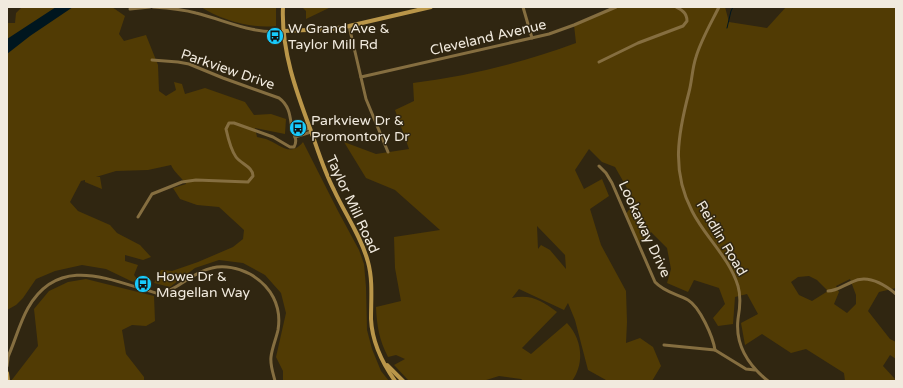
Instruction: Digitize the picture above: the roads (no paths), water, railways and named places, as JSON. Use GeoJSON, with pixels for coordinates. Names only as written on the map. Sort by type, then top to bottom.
{"type":"FeatureCollection","features":[{"type":"Feature","properties":{"kind":"main road","name":"Taylor Mill Road"},"geometry":{"type":"LineString","coordinates":[[283,7],[284,31],[290,67],[326,174],[363,246],[368,262],[371,283],[372,327],[377,346],[386,364],[388,372],[395,381]]}},
{"type":"Feature","properties":{"kind":"main road"},"geometry":{"type":"LineString","coordinates":[[284,31],[332,29],[432,7]]}},
{"type":"Feature","properties":{"kind":"main road","name":"Taylor Mill Road"},"geometry":{"type":"LineString","coordinates":[[386,364],[403,381]]}},
{"type":"Feature","properties":{"kind":"main road"},"geometry":{"type":"LineString","coordinates":[[7,373],[8,381]]}},
{"type":"Feature","properties":{"kind":"street"},"geometry":{"type":"LineString","coordinates":[[130,9],[150,7]]}},
{"type":"Feature","properties":{"kind":"street"},"geometry":{"type":"LineString","coordinates":[[153,7],[190,11],[256,31],[284,31]]}},
{"type":"Feature","properties":{"kind":"street"},"geometry":{"type":"LineString","coordinates":[[523,7],[532,38]]}},
{"type":"Feature","properties":{"kind":"street","name":"Cleveland Avenue"},"geometry":{"type":"LineString","coordinates":[[361,77],[532,38],[566,28],[616,7]]}},
{"type":"Feature","properties":{"kind":"street"},"geometry":{"type":"LineString","coordinates":[[599,62],[638,43],[683,26],[687,21],[686,15],[683,11],[676,7]]}},
{"type":"Feature","properties":{"kind":"street","name":"Reidlin Road"},"geometry":{"type":"LineString","coordinates":[[719,7],[695,61],[681,124],[678,152],[679,166],[684,190],[692,212],[728,264],[738,286],[740,301],[738,325],[742,352],[755,370],[768,381]]}},
{"type":"Feature","properties":{"kind":"street"},"geometry":{"type":"LineString","coordinates":[[350,26],[366,99],[388,152]]}},
{"type":"Feature","properties":{"kind":"street","name":"Parkview Drive"},"geometry":{"type":"LineString","coordinates":[[152,60],[189,64],[279,98],[288,108],[295,136]]}},
{"type":"Feature","properties":{"kind":"street"},"geometry":{"type":"LineString","coordinates":[[138,217],[152,194],[182,182],[196,180],[248,182],[251,180],[253,176],[251,170],[240,162],[234,154],[226,129],[229,123],[234,123],[273,137],[290,147],[295,145],[295,136],[310,130]]}},
{"type":"Feature","properties":{"kind":"street","name":"Lookaway Drive"},"geometry":{"type":"LineString","coordinates":[[599,166],[612,182],[655,282],[662,289],[687,299],[696,306],[712,339],[715,350]]}},
{"type":"Feature","properties":{"kind":"street"},"geometry":{"type":"LineString","coordinates":[[7,373],[7,358],[27,310],[36,296],[48,286],[64,278],[80,274],[92,275],[160,294],[168,292],[202,271],[220,267],[247,272],[259,279],[273,296],[279,317],[278,329],[271,358],[275,381]]}},
{"type":"Feature","properties":{"kind":"street"},"geometry":{"type":"LineString","coordinates":[[828,291],[835,290],[853,281],[867,279],[882,285],[896,294]]}},
{"type":"Feature","properties":{"kind":"street"},"geometry":{"type":"LineString","coordinates":[[664,345],[715,350],[746,369],[755,370]]}},
{"type":"Feature","properties":{"kind":"water"},"geometry":{"type":"Polygon","coordinates":[[[56,7],[73,7],[30,36],[7,54],[7,39],[56,7]]]}},
{"type":"Feature","properties":{"kind":"waterway"},"geometry":{"type":"LineString","coordinates":[[727,28],[733,7]]}},
{"type":"Feature","properties":{"kind":"place","name":"W Grand Ave & Taylor Mill Rd"},"geometry":{"type":"Point","coordinates":[275,36]}},
{"type":"Feature","properties":{"kind":"place","name":"Parkview Dr & Promontory Dr"},"geometry":{"type":"Point","coordinates":[298,128]}},
{"type":"Feature","properties":{"kind":"place","name":"Howe Dr & Magellan Way"},"geometry":{"type":"Point","coordinates":[143,284]}}]}
